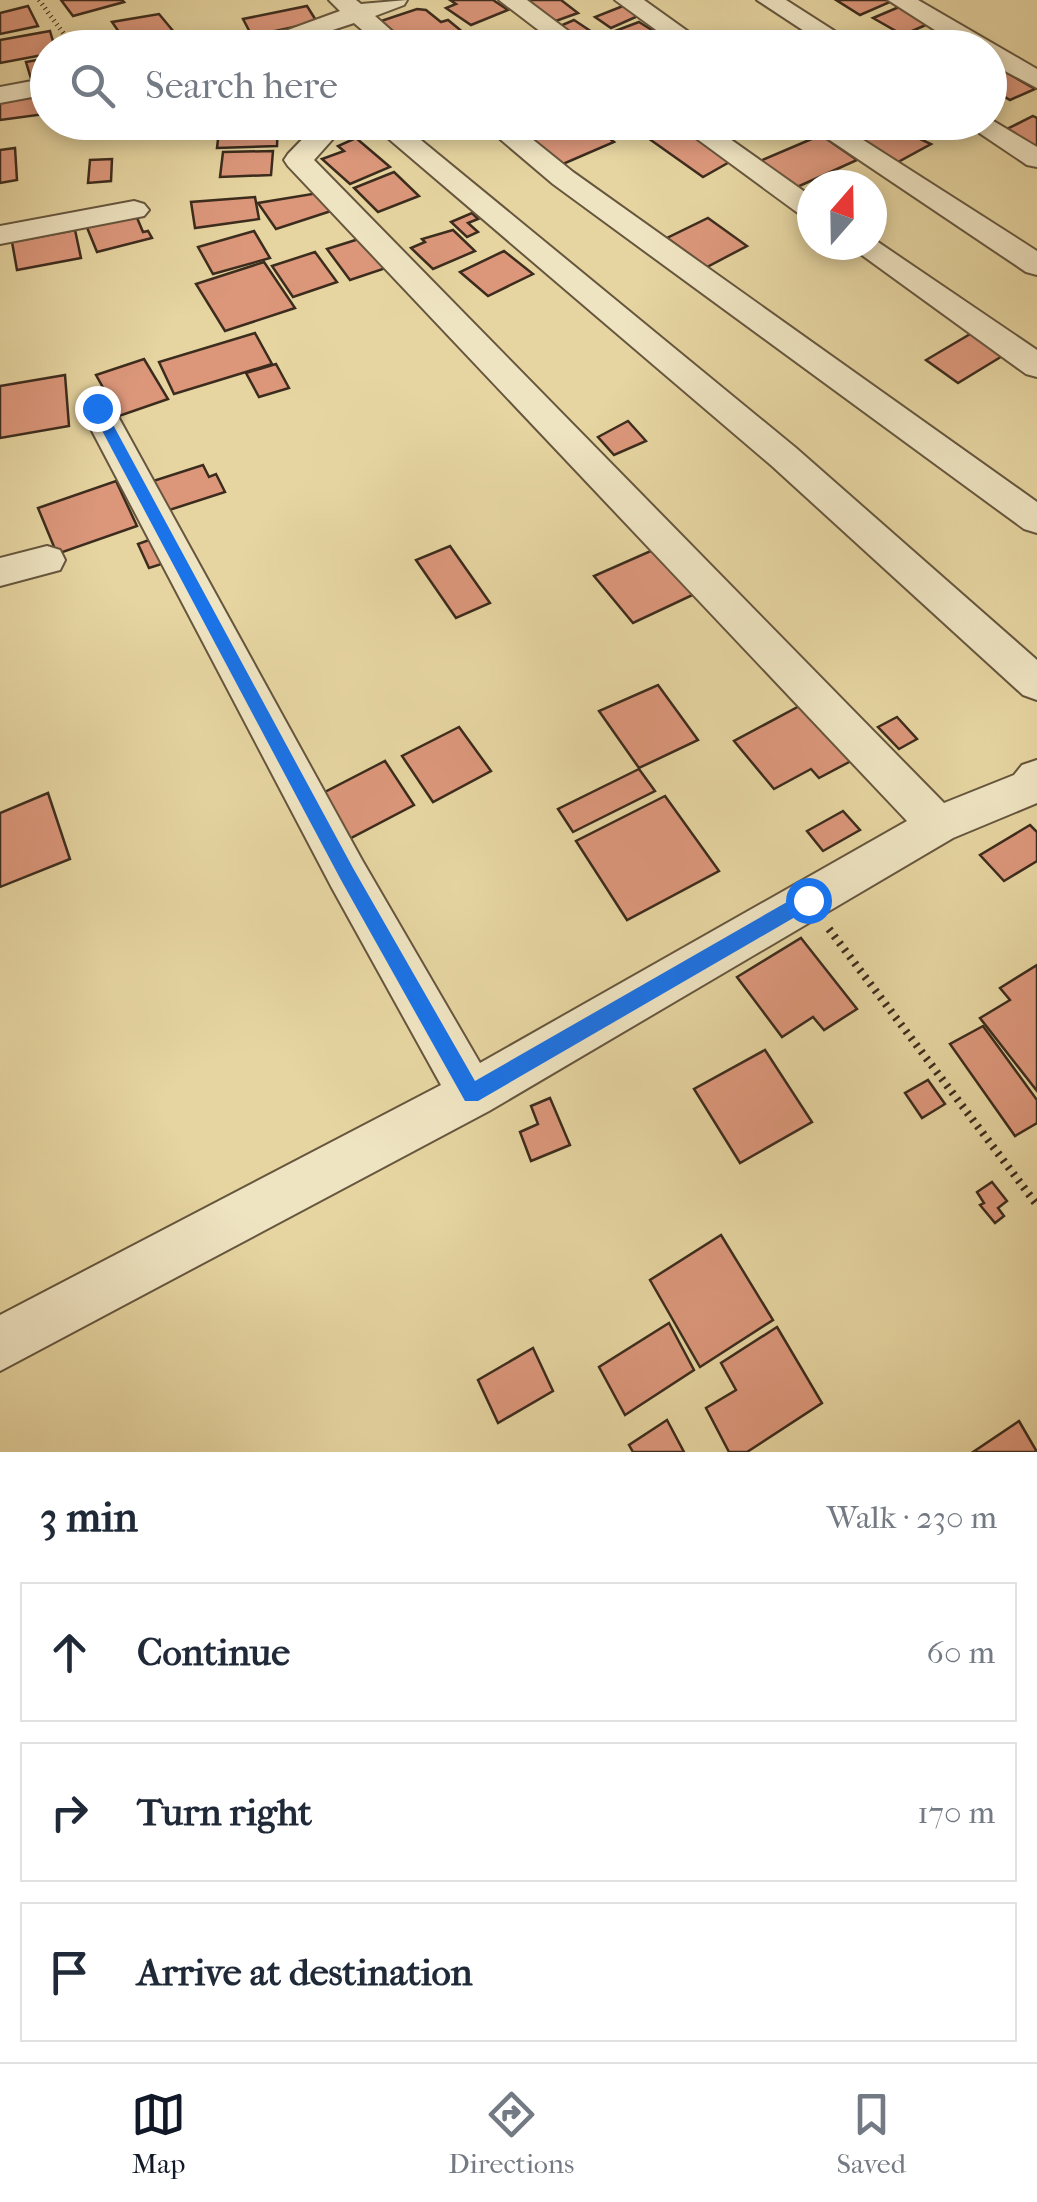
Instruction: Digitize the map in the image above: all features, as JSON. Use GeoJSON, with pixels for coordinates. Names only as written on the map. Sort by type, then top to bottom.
{"type":"FeatureCollection","features":[{"type":"Feature","properties":{"kind":"street"},"geometry":{"type":"LineString","coordinates":[[317,30],[350,7],[395,0]]}},
{"type":"Feature","properties":{"kind":"street"},"geometry":{"type":"LineString","coordinates":[[511,0],[554,30]]}},
{"type":"Feature","properties":{"kind":"street"},"geometry":{"type":"LineString","coordinates":[[627,0],[672,30]]}},
{"type":"Feature","properties":{"kind":"street"},"geometry":{"type":"LineString","coordinates":[[769,0],[819,30]]}},
{"type":"Feature","properties":{"kind":"street"},"geometry":{"type":"LineString","coordinates":[[900,0],[951,30]]}},
{"type":"Feature","properties":{"kind":"street"},"geometry":{"type":"LineString","coordinates":[[350,7],[378,30]]}},
{"type":"Feature","properties":{"kind":"street"},"geometry":{"type":"LineString","coordinates":[[1007,62],[1037,80]]}},
{"type":"Feature","properties":{"kind":"street"},"geometry":{"type":"LineString","coordinates":[[0,95],[30,89]]}},
{"type":"Feature","properties":{"kind":"street"},"geometry":{"type":"LineString","coordinates":[[318,140],[298,160],[938,825]]}},
{"type":"Feature","properties":{"kind":"street"},"geometry":{"type":"LineString","coordinates":[[404,140],[784,457],[1037,684]]}},
{"type":"Feature","properties":{"kind":"street"},"geometry":{"type":"LineString","coordinates":[[516,140],[1037,520]]}},
{"type":"Feature","properties":{"kind":"street"},"geometry":{"type":"LineString","coordinates":[[713,140],[797,199]]}},
{"type":"Feature","properties":{"kind":"street"},"geometry":{"type":"LineString","coordinates":[[844,140],[1037,264]]}},
{"type":"Feature","properties":{"kind":"street"},"geometry":{"type":"LineString","coordinates":[[1006,140],[1037,159]]}},
{"type":"Feature","properties":{"kind":"street"},"geometry":{"type":"LineString","coordinates":[[0,235],[134,210]]}},
{"type":"Feature","properties":{"kind":"street"},"geometry":{"type":"LineString","coordinates":[[885,260],[1037,366]]}},
{"type":"Feature","properties":{"kind":"street"},"geometry":{"type":"LineString","coordinates":[[97,408],[347,874],[472,1094]]}},
{"type":"Feature","properties":{"kind":"street"},"geometry":{"type":"LineString","coordinates":[[0,572],[47,560]]}},
{"type":"Feature","properties":{"kind":"street"},"geometry":{"type":"LineString","coordinates":[[0,1344],[472,1094],[938,825],[1034,788]]}},
{"type":"Feature","properties":{"kind":"path"},"geometry":{"type":"LineString","coordinates":[[39,0],[61,30]]}},
{"type":"Feature","properties":{"kind":"path"},"geometry":{"type":"LineString","coordinates":[[808,900],[1037,1205]]}},
{"type":"Feature","properties":{"kind":"building"},"geometry":{"type":"Polygon","coordinates":[[[61,0],[122,0],[124,2],[73,16],[61,0]]]}},
{"type":"Feature","properties":{"kind":"building"},"geometry":{"type":"Polygon","coordinates":[[[450,0],[493,0],[508,10],[471,25],[446,8],[456,4],[450,0]]]}},
{"type":"Feature","properties":{"kind":"building"},"geometry":{"type":"Polygon","coordinates":[[[519,0],[561,0],[578,13],[550,23],[519,0]]]}},
{"type":"Feature","properties":{"kind":"building"},"geometry":{"type":"Polygon","coordinates":[[[836,0],[886,0],[890,2],[860,15],[836,0]]]}},
{"type":"Feature","properties":{"kind":"building"},"geometry":{"type":"Polygon","coordinates":[[[28,6],[38,26],[0,34],[0,13],[28,6]]]}},
{"type":"Feature","properties":{"kind":"building"},"geometry":{"type":"Polygon","coordinates":[[[307,6],[317,22],[280,30],[249,30],[243,19],[307,6]]]}},
{"type":"Feature","properties":{"kind":"building"},"geometry":{"type":"Polygon","coordinates":[[[623,6],[638,16],[611,28],[595,17],[623,6]]]}},
{"type":"Feature","properties":{"kind":"building"},"geometry":{"type":"Polygon","coordinates":[[[899,7],[928,24],[914,30],[894,30],[873,18],[899,7]]]}},
{"type":"Feature","properties":{"kind":"building"},"geometry":{"type":"Polygon","coordinates":[[[417,9],[426,10],[460,30],[391,30],[381,21],[417,9]]]}},
{"type":"Feature","properties":{"kind":"building"},"geometry":{"type":"Polygon","coordinates":[[[159,14],[172,30],[118,30],[112,22],[159,14]]]}},
{"type":"Feature","properties":{"kind":"building"},"geometry":{"type":"Polygon","coordinates":[[[574,20],[589,30],[566,30],[560,26],[574,20]]]}},
{"type":"Feature","properties":{"kind":"building"},"geometry":{"type":"Polygon","coordinates":[[[639,22],[652,30],[618,30],[639,22]]]}},
{"type":"Feature","properties":{"kind":"building"},"geometry":{"type":"Polygon","coordinates":[[[30,35],[30,57],[0,63],[0,40],[30,35]]]}},
{"type":"Feature","properties":{"kind":"building"},"geometry":{"type":"Polygon","coordinates":[[[1007,73],[1035,89],[1007,98],[1007,73]]]}},
{"type":"Feature","properties":{"kind":"building"},"geometry":{"type":"Polygon","coordinates":[[[30,97],[30,116],[0,120],[0,101],[30,97]]]}},
{"type":"Feature","properties":{"kind":"building"},"geometry":{"type":"Polygon","coordinates":[[[1033,116],[1037,118],[1037,150],[1007,135],[1007,129],[1033,116]]]}},
{"type":"Feature","properties":{"kind":"building"},"geometry":{"type":"Polygon","coordinates":[[[218,140],[277,140],[277,146],[217,148],[218,140]]]}},
{"type":"Feature","properties":{"kind":"building"},"geometry":{"type":"Polygon","coordinates":[[[358,140],[390,167],[350,184],[322,159],[344,151],[338,146],[358,140]]]}},
{"type":"Feature","properties":{"kind":"building"},"geometry":{"type":"Polygon","coordinates":[[[524,140],[614,142],[556,167],[524,140]]]}},
{"type":"Feature","properties":{"kind":"building"},"geometry":{"type":"Polygon","coordinates":[[[651,140],[701,140],[733,160],[703,177],[651,140]]]}},
{"type":"Feature","properties":{"kind":"building"},"geometry":{"type":"Polygon","coordinates":[[[809,140],[828,140],[857,160],[835,170],[797,170],[795,188],[760,161],[809,140]]]}},
{"type":"Feature","properties":{"kind":"building"},"geometry":{"type":"Polygon","coordinates":[[[861,140],[922,140],[931,144],[898,162],[861,140]]]}},
{"type":"Feature","properties":{"kind":"building"},"geometry":{"type":"Polygon","coordinates":[[[15,148],[17,180],[0,183],[0,150],[15,148]]]}},
{"type":"Feature","properties":{"kind":"building"},"geometry":{"type":"Polygon","coordinates":[[[273,151],[271,175],[220,177],[223,152],[273,151]]]}},
{"type":"Feature","properties":{"kind":"building"},"geometry":{"type":"Polygon","coordinates":[[[112,159],[111,181],[88,183],[90,160],[112,159]]]}},
{"type":"Feature","properties":{"kind":"building"},"geometry":{"type":"Polygon","coordinates":[[[394,172],[419,196],[378,212],[354,188],[394,172]]]}},
{"type":"Feature","properties":{"kind":"building"},"geometry":{"type":"Polygon","coordinates":[[[318,193],[331,211],[276,229],[258,203],[318,193]]]}},
{"type":"Feature","properties":{"kind":"building"},"geometry":{"type":"Polygon","coordinates":[[[255,197],[259,219],[195,228],[191,202],[255,197]]]}},
{"type":"Feature","properties":{"kind":"building"},"geometry":{"type":"Polygon","coordinates":[[[135,213],[143,232],[148,231],[152,238],[97,252],[86,225],[135,213]]]}},
{"type":"Feature","properties":{"kind":"building"},"geometry":{"type":"Polygon","coordinates":[[[472,213],[478,219],[468,223],[478,232],[467,237],[451,222],[472,213]]]}},
{"type":"Feature","properties":{"kind":"building"},"geometry":{"type":"Polygon","coordinates":[[[708,218],[747,246],[707,267],[667,238],[708,218]]]}},
{"type":"Feature","properties":{"kind":"building"},"geometry":{"type":"Polygon","coordinates":[[[75,230],[81,258],[17,270],[12,242],[75,230]]]}},
{"type":"Feature","properties":{"kind":"building"},"geometry":{"type":"Polygon","coordinates":[[[453,230],[475,251],[433,269],[411,248],[425,242],[422,239],[453,230]]]}},
{"type":"Feature","properties":{"kind":"building"},"geometry":{"type":"Polygon","coordinates":[[[254,231],[270,258],[213,274],[198,247],[254,231]]]}},
{"type":"Feature","properties":{"kind":"building"},"geometry":{"type":"Polygon","coordinates":[[[362,238],[386,268],[350,280],[327,249],[362,238]]]}},
{"type":"Feature","properties":{"kind":"building"},"geometry":{"type":"Polygon","coordinates":[[[504,251],[533,274],[488,296],[460,272],[504,251]]]}},
{"type":"Feature","properties":{"kind":"building"},"geometry":{"type":"Polygon","coordinates":[[[315,252],[337,282],[293,297],[272,266],[315,252]]]}},
{"type":"Feature","properties":{"kind":"building"},"geometry":{"type":"Polygon","coordinates":[[[264,262],[295,308],[225,331],[196,284],[264,262]]]}},
{"type":"Feature","properties":{"kind":"building"},"geometry":{"type":"Polygon","coordinates":[[[255,333],[272,364],[174,394],[159,362],[255,333]]]}},
{"type":"Feature","properties":{"kind":"building"},"geometry":{"type":"Polygon","coordinates":[[[972,333],[1004,355],[958,383],[926,360],[972,333]]]}},
{"type":"Feature","properties":{"kind":"building"},"geometry":{"type":"Polygon","coordinates":[[[144,359],[168,399],[119,416],[96,375],[144,359]]]}},
{"type":"Feature","properties":{"kind":"building"},"geometry":{"type":"Polygon","coordinates":[[[276,364],[289,388],[259,397],[246,373],[276,364]]]}},
{"type":"Feature","properties":{"kind":"building"},"geometry":{"type":"Polygon","coordinates":[[[65,375],[69,426],[0,438],[0,386],[65,375]]]}},
{"type":"Feature","properties":{"kind":"building"},"geometry":{"type":"Polygon","coordinates":[[[628,421],[646,441],[614,455],[598,437],[628,421]]]}},
{"type":"Feature","properties":{"kind":"building"},"geometry":{"type":"Polygon","coordinates":[[[203,465],[209,477],[216,474],[225,492],[160,513],[147,483],[203,465]]]}},
{"type":"Feature","properties":{"kind":"building"},"geometry":{"type":"Polygon","coordinates":[[[116,481],[137,526],[57,554],[38,508],[116,481]]]}},
{"type":"Feature","properties":{"kind":"building"},"geometry":{"type":"Polygon","coordinates":[[[160,536],[171,561],[149,568],[138,544],[160,536]]]}},
{"type":"Feature","properties":{"kind":"building"},"geometry":{"type":"Polygon","coordinates":[[[450,546],[490,603],[456,618],[416,560],[450,546]]]}},
{"type":"Feature","properties":{"kind":"building"},"geometry":{"type":"Polygon","coordinates":[[[662,546],[701,591],[633,623],[594,576],[662,546]]]}},
{"type":"Feature","properties":{"kind":"building"},"geometry":{"type":"Polygon","coordinates":[[[658,685],[698,740],[639,768],[599,711],[658,685]]]}},
{"type":"Feature","properties":{"kind":"building"},"geometry":{"type":"Polygon","coordinates":[[[805,703],[853,760],[819,778],[811,769],[774,789],[734,741],[805,703]]]}},
{"type":"Feature","properties":{"kind":"building"},"geometry":{"type":"Polygon","coordinates":[[[897,717],[917,739],[899,749],[878,727],[897,717]]]}},
{"type":"Feature","properties":{"kind":"building"},"geometry":{"type":"Polygon","coordinates":[[[459,727],[491,771],[433,802],[402,756],[459,727]]]}},
{"type":"Feature","properties":{"kind":"building"},"geometry":{"type":"Polygon","coordinates":[[[385,761],[414,805],[349,839],[321,794],[385,761]]]}},
{"type":"Feature","properties":{"kind":"building"},"geometry":{"type":"Polygon","coordinates":[[[639,769],[655,791],[573,832],[558,809],[639,769]]]}},
{"type":"Feature","properties":{"kind":"building"},"geometry":{"type":"Polygon","coordinates":[[[48,793],[70,859],[0,887],[0,813],[48,793]]]}},
{"type":"Feature","properties":{"kind":"building"},"geometry":{"type":"Polygon","coordinates":[[[665,796],[719,871],[627,920],[576,841],[665,796]]]}},
{"type":"Feature","properties":{"kind":"building"},"geometry":{"type":"Polygon","coordinates":[[[843,811],[860,830],[823,851],[807,831],[843,811]]]}},
{"type":"Feature","properties":{"kind":"building"},"geometry":{"type":"Polygon","coordinates":[[[1030,825],[1037,832],[1037,861],[1004,881],[980,855],[1030,825]]]}},
{"type":"Feature","properties":{"kind":"building"},"geometry":{"type":"Polygon","coordinates":[[[801,938],[857,1009],[824,1030],[813,1017],[782,1037],[737,977],[801,938]]]}},
{"type":"Feature","properties":{"kind":"building"},"geometry":{"type":"Polygon","coordinates":[[[1037,965],[1037,1091],[980,1018],[1010,1000],[1000,988],[1037,965]]]}},
{"type":"Feature","properties":{"kind":"building"},"geometry":{"type":"Polygon","coordinates":[[[983,1026],[1037,1100],[1037,1123],[1015,1136],[950,1044],[983,1026]]]}},
{"type":"Feature","properties":{"kind":"building"},"geometry":{"type":"Polygon","coordinates":[[[765,1050],[812,1122],[740,1163],[694,1089],[765,1050]]]}},
{"type":"Feature","properties":{"kind":"building"},"geometry":{"type":"Polygon","coordinates":[[[928,1080],[945,1104],[922,1118],[905,1093],[928,1080]]]}},
{"type":"Feature","properties":{"kind":"building"},"geometry":{"type":"Polygon","coordinates":[[[550,1098],[570,1145],[531,1161],[520,1132],[538,1124],[531,1106],[550,1098]]]}},
{"type":"Feature","properties":{"kind":"building"},"geometry":{"type":"Polygon","coordinates":[[[992,1182],[1007,1201],[998,1208],[1004,1216],[995,1223],[980,1205],[984,1203],[977,1192],[992,1182]]]}},
{"type":"Feature","properties":{"kind":"building"},"geometry":{"type":"Polygon","coordinates":[[[721,1235],[773,1320],[700,1367],[650,1280],[721,1235]]]}},
{"type":"Feature","properties":{"kind":"building"},"geometry":{"type":"Polygon","coordinates":[[[669,1323],[694,1370],[625,1415],[599,1367],[669,1323]]]}},
{"type":"Feature","properties":{"kind":"building"},"geometry":{"type":"Polygon","coordinates":[[[777,1327],[822,1403],[747,1452],[729,1452],[706,1408],[736,1390],[721,1363],[777,1327]]]}},
{"type":"Feature","properties":{"kind":"building"},"geometry":{"type":"Polygon","coordinates":[[[533,1348],[553,1391],[498,1423],[478,1380],[533,1348]]]}},
{"type":"Feature","properties":{"kind":"building"},"geometry":{"type":"Polygon","coordinates":[[[667,1420],[684,1452],[633,1452],[629,1445],[667,1420]]]}},
{"type":"Feature","properties":{"kind":"building"},"geometry":{"type":"Polygon","coordinates":[[[1019,1421],[1037,1452],[973,1452],[1019,1421]]]}},
{"type":"Feature","properties":{"kind":"route"},"geometry":{"type":"LineString","coordinates":[[97,408],[347,874],[472,1094],[808,900]]}}]}
